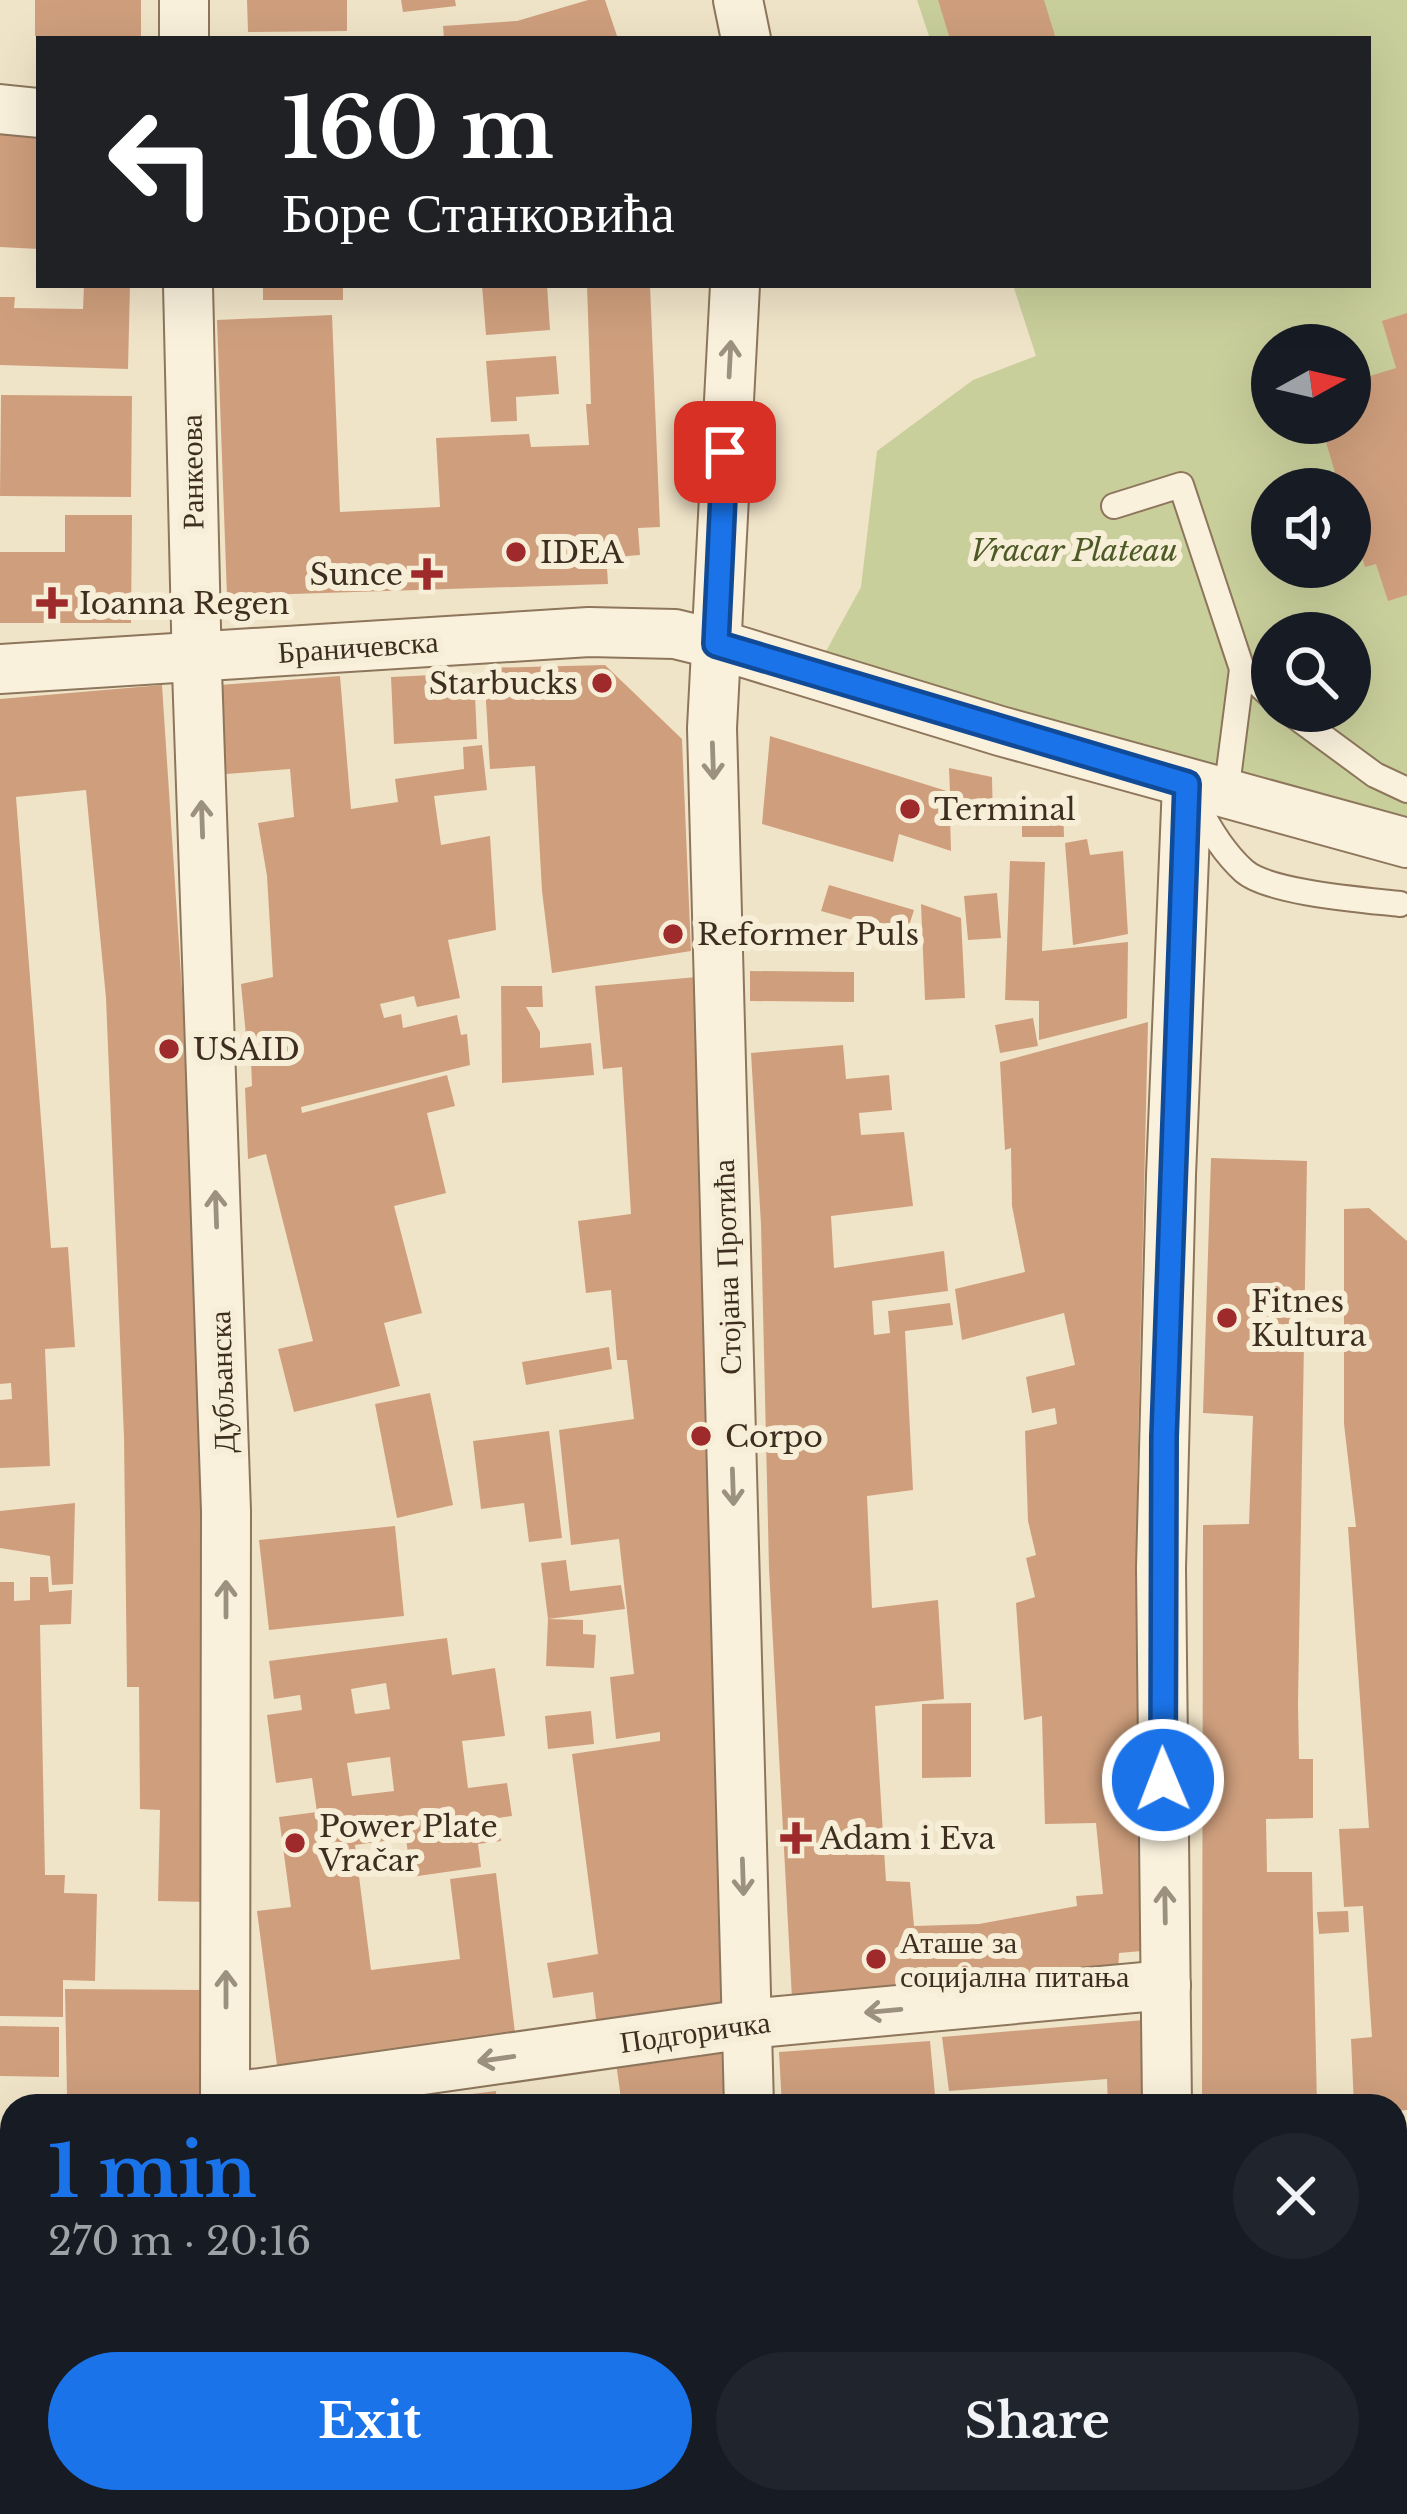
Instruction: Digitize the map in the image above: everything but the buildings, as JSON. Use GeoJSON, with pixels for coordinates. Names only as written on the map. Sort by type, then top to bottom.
{"type":"FeatureCollection","features":[{"type":"Feature","properties":{"kind":"street"},"geometry":{"type":"LineString","coordinates":[[184,0],[184,36]]}},
{"type":"Feature","properties":{"kind":"street"},"geometry":{"type":"LineString","coordinates":[[738,0],[745,36]]}},
{"type":"Feature","properties":{"kind":"street"},"geometry":{"type":"LineString","coordinates":[[0,109],[36,113]]}},
{"type":"Feature","properties":{"kind":"street","name":"Ранкеова"},"geometry":{"type":"LineString","coordinates":[[188,288],[196,658]]}},
{"type":"Feature","properties":{"kind":"street","name":"Стојана Протића"},"geometry":{"type":"LineString","coordinates":[[735,288],[712,728],[749,2094]]}},
{"type":"Feature","properties":{"kind":"street","name":"Браничевска"},"geometry":{"type":"LineString","coordinates":[[0,669],[590,632],[675,634],[1407,843]]}},
{"type":"Feature","properties":{"kind":"street","name":"Дубљанска"},"geometry":{"type":"LineString","coordinates":[[196,658],[226,1511],[225,2094]]}},
{"type":"Feature","properties":{"kind":"street"},"geometry":{"type":"LineString","coordinates":[[1167,2094],[1161,1545],[1171,1175],[1207,789]]}},
{"type":"Feature","properties":{"kind":"street","name":"Подгоричка"},"geometry":{"type":"LineString","coordinates":[[279,2094],[747,2024],[1166,1985]]}},
{"type":"Feature","properties":{"kind":"lane"},"geometry":{"type":"LineString","coordinates":[[1114,506],[1181,485],[1242,669],[1251,677]]}},
{"type":"Feature","properties":{"kind":"lane"},"geometry":{"type":"LineString","coordinates":[[1242,669],[1207,789],[1209,831],[1247,875],[1304,892],[1400,904]]}},
{"type":"Feature","properties":{"kind":"lane"},"geometry":{"type":"LineString","coordinates":[[1317,732],[1375,775],[1407,790]]}},
{"type":"Feature","properties":{"kind":"green space","name":"Vracar Plateau"},"geometry":{"type":"Polygon","coordinates":[[[917,0],[1407,0],[1407,843],[813,675],[861,587],[877,451],[973,380],[1036,356],[1014,288],[1371,288],[1371,36],[929,36],[917,0]]]}},
{"type":"Feature","properties":{"kind":"place","name":"IDEA"},"geometry":{"type":"Point","coordinates":[516,552]}},
{"type":"Feature","properties":{"kind":"place","name":"Sunce"},"geometry":{"type":"Point","coordinates":[427,574]}},
{"type":"Feature","properties":{"kind":"place","name":"Ioanna Regen"},"geometry":{"type":"Point","coordinates":[52,603]}},
{"type":"Feature","properties":{"kind":"place","name":"Starbucks"},"geometry":{"type":"Point","coordinates":[602,683]}},
{"type":"Feature","properties":{"kind":"place","name":"Terminal"},"geometry":{"type":"Point","coordinates":[910,809]}},
{"type":"Feature","properties":{"kind":"place","name":"Reformer Puls"},"geometry":{"type":"Point","coordinates":[673,934]}},
{"type":"Feature","properties":{"kind":"place","name":"USAID"},"geometry":{"type":"Point","coordinates":[169,1049]}},
{"type":"Feature","properties":{"kind":"place","name":"Fitnes Kultura"},"geometry":{"type":"Point","coordinates":[1227,1318]}},
{"type":"Feature","properties":{"kind":"place","name":"Corpo"},"geometry":{"type":"Point","coordinates":[701,1436]}},
{"type":"Feature","properties":{"kind":"place","name":"Adam i Eva"},"geometry":{"type":"Point","coordinates":[796,1838]}},
{"type":"Feature","properties":{"kind":"place","name":"Power Plate Vračar"},"geometry":{"type":"Point","coordinates":[295,1843]}},
{"type":"Feature","properties":{"kind":"place","name":"Аташе за социјална питања"},"geometry":{"type":"Point","coordinates":[876,1959]}},
{"type":"Feature","properties":{"kind":"route"},"geometry":{"type":"LineString","coordinates":[[725,452],[716,644],[1187,784],[1164,1437],[1163,1780]]}}]}
